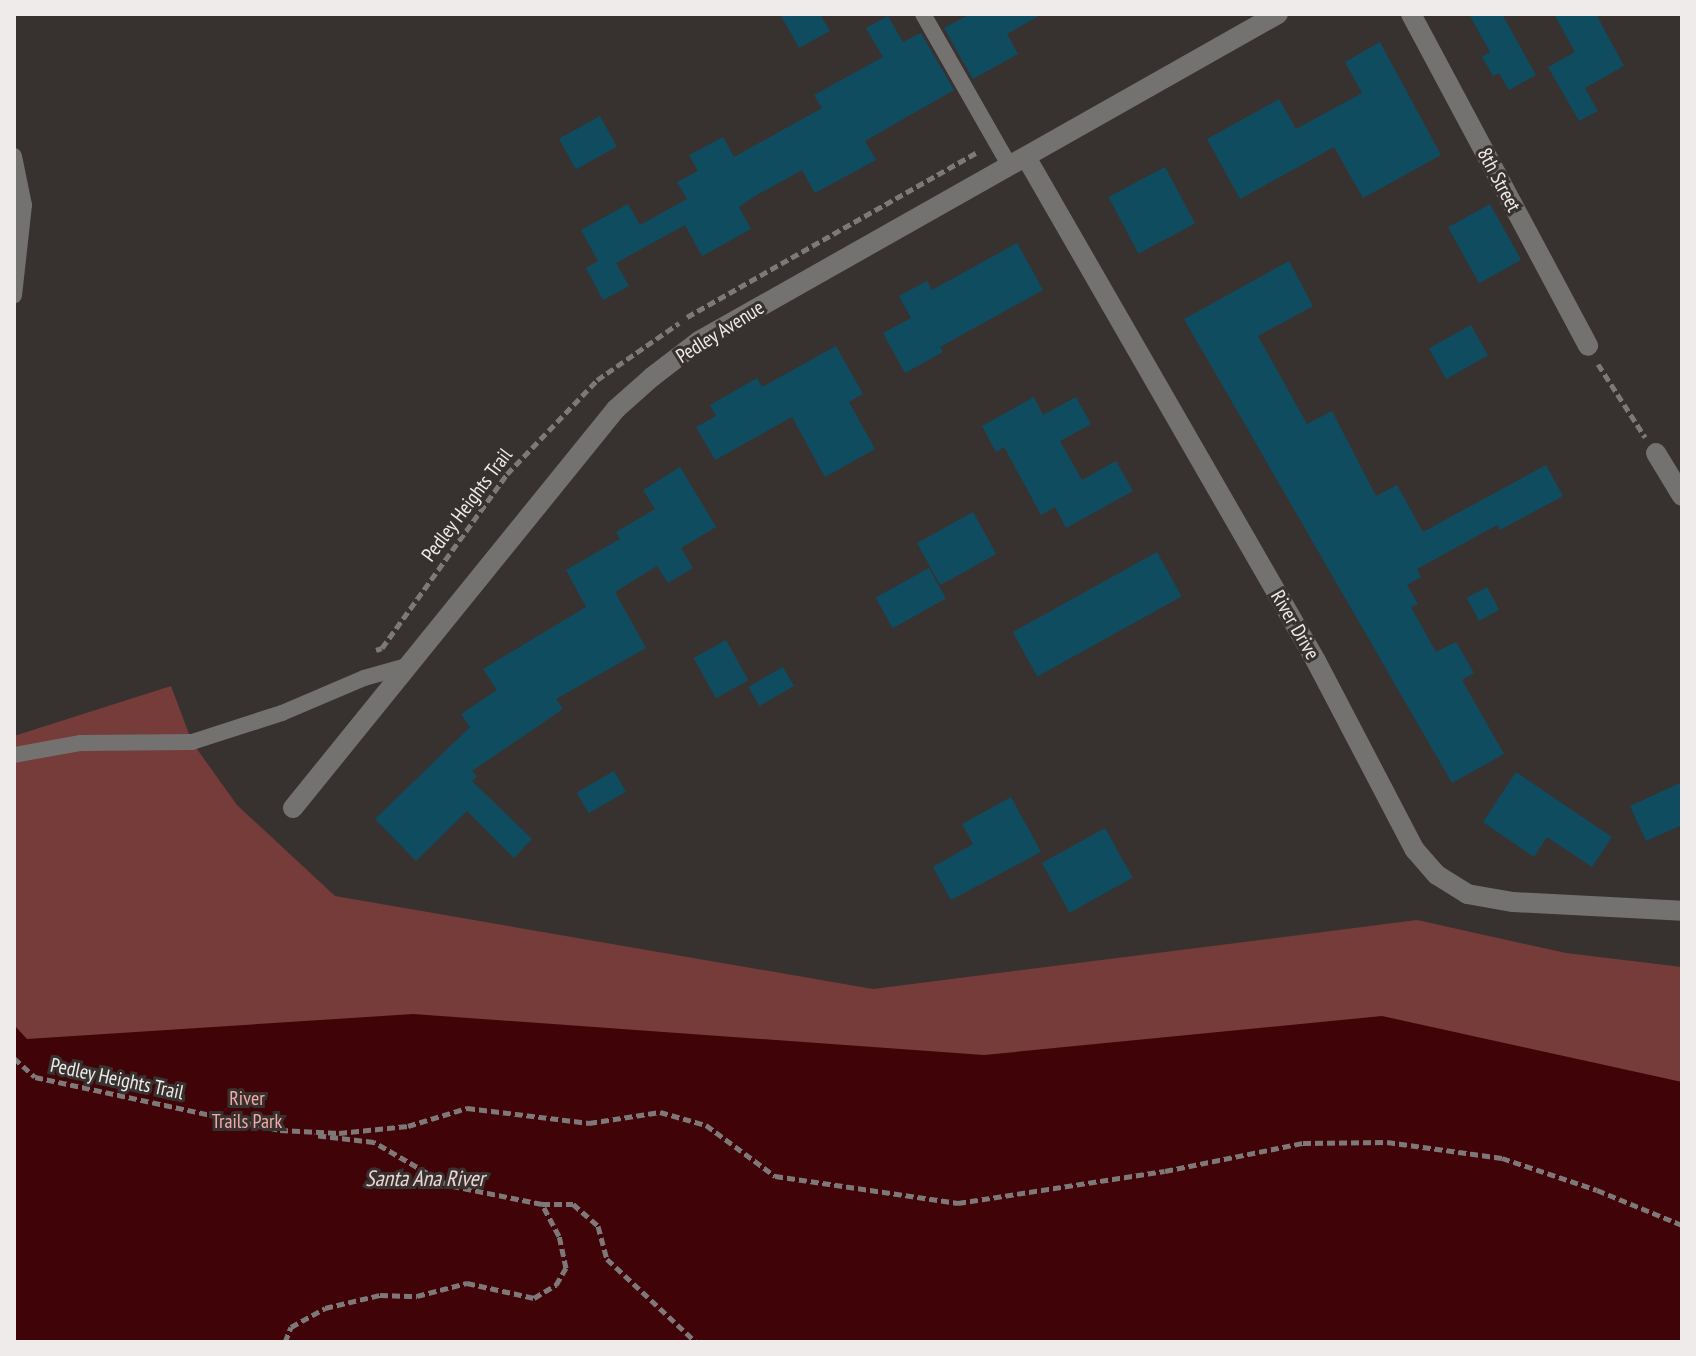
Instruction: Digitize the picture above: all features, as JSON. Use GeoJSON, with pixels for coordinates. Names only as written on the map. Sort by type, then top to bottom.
{"type":"FeatureCollection","features":[{"type":"Feature","properties":{"kind":"street","name":"Pedley Avenue"},"geometry":{"type":"LineString","coordinates":[[293,808],[616,409],[652,377],[699,341],[1278,14]]}},
{"type":"Feature","properties":{"kind":"street","name":"8th Street"},"geometry":{"type":"LineString","coordinates":[[1411,14],[1588,346]]}},
{"type":"Feature","properties":{"kind":"street","name":"River Drive"},"geometry":{"type":"LineString","coordinates":[[1018,161],[1316,661],[1415,850],[1437,875],[1467,894],[1513,902],[1682,911]]}},
{"type":"Feature","properties":{"kind":"street"},"geometry":{"type":"LineString","coordinates":[[1656,453],[1682,496]]}},
{"type":"Feature","properties":{"kind":"lane"},"geometry":{"type":"LineString","coordinates":[[923,14],[995,142],[1018,161]]}},
{"type":"Feature","properties":{"kind":"lane"},"geometry":{"type":"LineString","coordinates":[[14,156],[24,205],[14,295]]}},
{"type":"Feature","properties":{"kind":"lane"},"geometry":{"type":"LineString","coordinates":[[14,755],[81,743],[192,742],[282,713],[364,678],[411,665]]}},
{"type":"Feature","properties":{"kind":"path","name":"Pedley Heights Trail"},"geometry":{"type":"LineString","coordinates":[[368,653],[382,648],[507,474],[597,380],[708,302],[995,142]]}},
{"type":"Feature","properties":{"kind":"path"},"geometry":{"type":"LineString","coordinates":[[1588,346],[1656,453]]}},
{"type":"Feature","properties":{"kind":"path","name":"Pedley Heights Trail"},"geometry":{"type":"LineString","coordinates":[[14,1058],[35,1077],[280,1130],[374,1142],[448,1185],[542,1204],[573,1204],[598,1226],[607,1259],[696,1342]]}},
{"type":"Feature","properties":{"kind":"path"},"geometry":{"type":"LineString","coordinates":[[280,1130],[339,1133],[408,1126],[467,1108],[589,1123],[660,1112],[706,1125],[775,1176],[958,1203],[1165,1171],[1303,1143],[1387,1142],[1502,1158],[1597,1190],[1682,1225]]}},
{"type":"Feature","properties":{"kind":"path"},"geometry":{"type":"LineString","coordinates":[[285,1342],[291,1327],[325,1308],[380,1295],[417,1296],[467,1283],[534,1298],[556,1285],[566,1268],[559,1236],[542,1204]]}},
{"type":"Feature","properties":{"kind":"green space","name":"Santa Ana River"},"geometry":{"type":"Polygon","coordinates":[[[171,686],[192,742],[237,805],[335,896],[873,989],[1417,920],[1566,953],[1682,967],[1682,1342],[14,1267],[14,736],[171,686]]]}},
{"type":"Feature","properties":{"kind":"water","name":"Santa Ana River"},"geometry":{"type":"Polygon","coordinates":[[[413,1014],[984,1055],[1382,1016],[1682,1082],[1682,1342],[14,1342],[14,1025],[27,1039],[413,1014]]]}},
{"type":"Feature","properties":{"kind":"building"},"geometry":{"type":"Polygon","coordinates":[[[780,14],[820,14],[830,31],[799,48],[780,14]]]}},
{"type":"Feature","properties":{"kind":"building"},"geometry":{"type":"Polygon","coordinates":[[[970,14],[1042,14],[1007,34],[1018,54],[973,79],[944,28],[970,14]]]}},
{"type":"Feature","properties":{"kind":"building"},"geometry":{"type":"Polygon","coordinates":[[[1469,14],[1502,14],[1536,75],[1509,90],[1499,73],[1493,76],[1482,57],[1490,52],[1469,14]]]}},
{"type":"Feature","properties":{"kind":"building"},"geometry":{"type":"Polygon","coordinates":[[[1554,14],[1596,14],[1624,66],[1585,88],[1598,111],[1579,121],[1548,67],[1575,52],[1554,14]]]}},
{"type":"Feature","properties":{"kind":"building"},"geometry":{"type":"Polygon","coordinates":[[[888,16],[903,42],[921,33],[954,90],[865,141],[876,160],[815,193],[802,170],[755,196],[739,207],[751,229],[702,256],[685,225],[616,263],[629,286],[603,300],[586,268],[598,261],[581,230],[628,204],[640,225],[687,199],[677,182],[698,171],[689,155],[723,137],[734,157],[822,108],[814,95],[883,57],[866,28],[888,16]]]}},
{"type":"Feature","properties":{"kind":"building"},"geometry":{"type":"Polygon","coordinates":[[[1380,42],[1441,155],[1363,198],[1334,147],[1240,199],[1207,139],[1279,99],[1296,129],[1362,93],[1345,62],[1380,42]]]}},
{"type":"Feature","properties":{"kind":"building"},"geometry":{"type":"Polygon","coordinates":[[[600,116],[617,147],[576,169],[559,139],[600,116]]]}},
{"type":"Feature","properties":{"kind":"building"},"geometry":{"type":"Polygon","coordinates":[[[1165,167],[1195,224],[1139,254],[1108,197],[1165,167]]]}},
{"type":"Feature","properties":{"kind":"building"},"geometry":{"type":"Polygon","coordinates":[[[1490,204],[1521,260],[1479,283],[1448,227],[1490,204]]]}},
{"type":"Feature","properties":{"kind":"building"},"geometry":{"type":"Polygon","coordinates":[[[1017,243],[1043,290],[940,347],[943,352],[905,373],[883,333],[911,318],[899,296],[927,281],[932,290],[1017,243]]]}},
{"type":"Feature","properties":{"kind":"building"},"geometry":{"type":"Polygon","coordinates":[[[1289,261],[1313,306],[1258,336],[1307,424],[1332,411],[1376,496],[1397,485],[1423,532],[1546,465],[1563,496],[1500,530],[1497,525],[1417,569],[1421,577],[1407,585],[1418,604],[1411,607],[1436,652],[1456,642],[1474,673],[1462,680],[1504,754],[1452,783],[1184,319],[1289,261]]]}},
{"type":"Feature","properties":{"kind":"building"},"geometry":{"type":"Polygon","coordinates":[[[1471,325],[1488,356],[1446,379],[1429,348],[1471,325]]]}},
{"type":"Feature","properties":{"kind":"building"},"geometry":{"type":"Polygon","coordinates":[[[836,346],[863,394],[849,402],[875,449],[825,477],[792,417],[715,460],[696,427],[716,416],[710,405],[757,378],[762,387],[836,346]]]}},
{"type":"Feature","properties":{"kind":"building"},"geometry":{"type":"Polygon","coordinates":[[[1034,397],[1043,415],[1076,397],[1091,424],[1060,441],[1082,480],[1116,461],[1133,491],[1066,528],[1055,507],[1041,515],[1004,447],[996,452],[982,426],[1034,397]]]}},
{"type":"Feature","properties":{"kind":"building"},"geometry":{"type":"Polygon","coordinates":[[[680,467],[716,527],[681,548],[693,568],[668,583],[657,566],[615,592],[646,648],[556,699],[563,709],[472,771],[477,776],[472,781],[532,839],[514,858],[467,811],[416,861],[375,819],[470,727],[461,714],[497,690],[483,669],[586,607],[566,570],[620,539],[616,532],[655,509],[643,490],[680,467]]]}},
{"type":"Feature","properties":{"kind":"building"},"geometry":{"type":"Polygon","coordinates":[[[973,512],[996,554],[940,585],[917,543],[973,512]]]}},
{"type":"Feature","properties":{"kind":"building"},"geometry":{"type":"Polygon","coordinates":[[[1157,552],[1182,597],[1037,677],[1013,632],[1157,552]]]}},
{"type":"Feature","properties":{"kind":"building"},"geometry":{"type":"Polygon","coordinates":[[[929,568],[946,599],[893,628],[876,598],[929,568]]]}},
{"type":"Feature","properties":{"kind":"building"},"geometry":{"type":"Polygon","coordinates":[[[1487,587],[1499,610],[1479,621],[1467,598],[1487,587]]]}},
{"type":"Feature","properties":{"kind":"building"},"geometry":{"type":"Polygon","coordinates":[[[726,640],[748,680],[716,698],[694,658],[726,640]]]}},
{"type":"Feature","properties":{"kind":"building"},"geometry":{"type":"Polygon","coordinates":[[[783,667],[794,686],[759,706],[748,687],[783,667]]]}},
{"type":"Feature","properties":{"kind":"building"},"geometry":{"type":"Polygon","coordinates":[[[614,771],[626,792],[589,813],[577,792],[614,771]]]}},
{"type":"Feature","properties":{"kind":"building"},"geometry":{"type":"Polygon","coordinates":[[[1516,772],[1612,837],[1592,867],[1547,837],[1534,857],[1483,822],[1516,772]]]}},
{"type":"Feature","properties":{"kind":"building"},"geometry":{"type":"Polygon","coordinates":[[[1682,782],[1682,825],[1646,841],[1630,806],[1682,782]]]}},
{"type":"Feature","properties":{"kind":"building"},"geometry":{"type":"Polygon","coordinates":[[[1011,797],[1041,852],[951,900],[933,867],[973,844],[962,824],[1011,797]]]}},
{"type":"Feature","properties":{"kind":"building"},"geometry":{"type":"Polygon","coordinates":[[[1105,828],[1133,878],[1070,913],[1042,863],[1105,828]]]}},
{"type":"Feature","properties":{"kind":"park label","name":"River Trails Park"},"geometry":{"type":"Point","coordinates":[247,1110]}}]}
